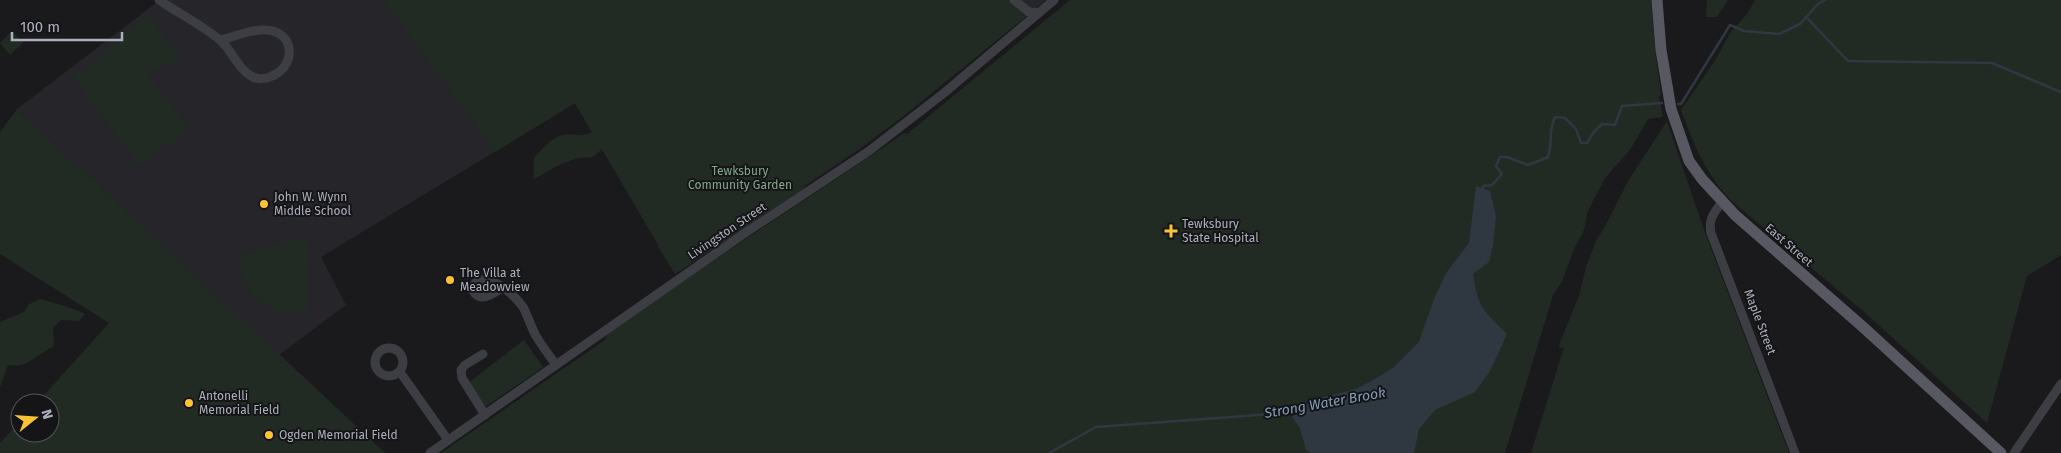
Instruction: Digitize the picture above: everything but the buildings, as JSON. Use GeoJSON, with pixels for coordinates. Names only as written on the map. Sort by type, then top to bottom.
{"type":"FeatureCollection","features":[{"type":"Feature","properties":{"kind":"main road","name":"East Street"},"geometry":{"type":"LineString","coordinates":[[1657,0],[1661,50],[1668,94],[1676,126],[1689,161],[1722,202],[2001,453]]}},
{"type":"Feature","properties":{"kind":"street"},"geometry":{"type":"LineString","coordinates":[[159,0],[220,40],[252,77],[267,78],[283,70],[288,61],[290,52],[286,41],[278,32],[252,30],[240,36],[220,40]]}},
{"type":"Feature","properties":{"kind":"street"},"geometry":{"type":"LineString","coordinates":[[1014,0],[1029,12],[1039,13]]}},
{"type":"Feature","properties":{"kind":"street","name":"Livingston Street"},"geometry":{"type":"LineString","coordinates":[[430,453],[742,235],[885,139],[938,98],[1054,0]]}},
{"type":"Feature","properties":{"kind":"street","name":"Maple Street"},"geometry":{"type":"LineString","coordinates":[[1722,202],[1711,218],[1712,233],[1795,453]]}},
{"type":"Feature","properties":{"kind":"street"},"geometry":{"type":"LineString","coordinates":[[502,288],[521,305],[536,334],[556,365]]}},
{"type":"Feature","properties":{"kind":"street"},"geometry":{"type":"LineString","coordinates":[[483,354],[465,365],[461,370],[462,378],[485,415]]}},
{"type":"Feature","properties":{"kind":"street"},"geometry":{"type":"LineString","coordinates":[[400,372],[448,440]]}},
{"type":"Feature","properties":{"kind":"street"},"geometry":{"type":"LineString","coordinates":[[2014,453],[2061,384]]}},
{"type":"Feature","properties":{"kind":"shaded area"},"geometry":{"type":"Polygon","coordinates":[[[160,0],[1046,0],[901,118],[861,148],[675,274],[575,103],[321,257],[346,305],[279,355],[17,109],[160,0]]]}},
{"type":"Feature","properties":{"kind":"green space","name":"Tewksbury Community Garden"},"geometry":{"type":"Polygon","coordinates":[[[384,0],[1012,0],[1028,15],[901,118],[803,186],[805,188],[675,274],[602,149],[593,157],[578,158],[561,164],[534,179],[534,158],[544,147],[560,136],[584,135],[592,132],[575,103],[495,152],[384,0]]]}},
{"type":"Feature","properties":{"kind":"green space","name":"Tewksbury State Hospital"},"geometry":{"type":"Polygon","coordinates":[[[1070,0],[1651,0],[1661,93],[1659,97],[1663,117],[1648,119],[1630,150],[1606,177],[1587,213],[1584,230],[1573,251],[1562,282],[1553,295],[1505,453],[441,453],[605,340],[607,334],[639,310],[905,133],[907,134],[1070,0]]]}},
{"type":"Feature","properties":{"kind":"green space"},"geometry":{"type":"Polygon","coordinates":[[[1707,0],[1728,0],[1717,17],[1706,17],[1707,0]]]}},
{"type":"Feature","properties":{"kind":"green space"},"geometry":{"type":"Polygon","coordinates":[[[1755,0],[2061,0],[2061,255],[2027,276],[1987,423],[1863,311],[1734,203],[1708,171],[1681,110],[1716,59],[1730,33],[1747,14],[1755,0]]]}},
{"type":"Feature","properties":{"kind":"green space"},"geometry":{"type":"Polygon","coordinates":[[[148,15],[179,58],[158,70],[145,71],[189,128],[140,166],[73,77],[111,49],[109,46],[148,15]]]}},
{"type":"Feature","properties":{"kind":"green space"},"geometry":{"type":"Polygon","coordinates":[[[12,31],[23,43],[10,55],[0,43],[12,31]]]}},
{"type":"Feature","properties":{"kind":"green space"},"geometry":{"type":"Polygon","coordinates":[[[17,109],[385,453],[0,453],[0,443],[10,432],[10,443],[60,443],[60,393],[46,393],[109,323],[0,254],[0,132],[17,109]]]}},
{"type":"Feature","properties":{"kind":"green space"},"geometry":{"type":"Polygon","coordinates":[[[1667,121],[1704,230],[1789,453],[1531,453],[1564,347],[1559,348],[1560,342],[1579,296],[1586,267],[1596,241],[1628,181],[1667,121]]]}},
{"type":"Feature","properties":{"kind":"green space"},"geometry":{"type":"Polygon","coordinates":[[[300,237],[308,243],[309,248],[308,310],[283,313],[260,301],[251,292],[240,268],[239,256],[300,237]]]}},
{"type":"Feature","properties":{"kind":"green space"},"geometry":{"type":"Polygon","coordinates":[[[41,299],[85,314],[79,321],[61,320],[53,328],[54,346],[26,363],[8,365],[0,387],[0,322],[24,312],[29,304],[41,299]]]}},
{"type":"Feature","properties":{"kind":"green space"},"geometry":{"type":"Polygon","coordinates":[[[524,340],[543,367],[485,407],[468,383],[524,340]]]}},
{"type":"Feature","properties":{"kind":"water"},"geometry":{"type":"Polygon","coordinates":[[[1476,186],[1490,191],[1496,216],[1493,246],[1489,262],[1473,274],[1475,285],[1483,308],[1507,334],[1490,371],[1475,392],[1435,410],[1419,429],[1414,453],[1311,453],[1306,450],[1300,428],[1292,417],[1304,406],[1317,399],[1356,389],[1373,380],[1393,368],[1419,342],[1434,299],[1446,273],[1469,243],[1476,186]]]}},
{"type":"Feature","properties":{"kind":"waterway","name":"Strong Water Brook"},"geometry":{"type":"LineString","coordinates":[[1678,104],[1681,104],[1730,25],[1744,31],[1779,34],[1800,24],[1818,4],[1825,0]]}},
{"type":"Feature","properties":{"kind":"waterway"},"geometry":{"type":"LineString","coordinates":[[1806,17],[1848,61],[1992,63],[2061,92]]}},
{"type":"Feature","properties":{"kind":"waterway","name":"Strong Water Brook"},"geometry":{"type":"LineString","coordinates":[[1483,191],[1483,186],[1492,185],[1502,174],[1496,166],[1500,157],[1507,157],[1528,165],[1548,157],[1555,117],[1565,118],[1576,129],[1581,143],[1587,143],[1602,124],[1615,125],[1622,106],[1662,103]]}},
{"type":"Feature","properties":{"kind":"waterway","name":"Strong Water Brook"},"geometry":{"type":"LineString","coordinates":[[1049,453],[1096,427],[1285,413],[1302,410]]}},
{"type":"Feature","properties":{"kind":"place","name":"John W. Wynn Middle School"},"geometry":{"type":"Point","coordinates":[264,204]}},
{"type":"Feature","properties":{"kind":"place","name":"Tewksbury State Hospital"},"geometry":{"type":"Point","coordinates":[1171,231]}},
{"type":"Feature","properties":{"kind":"place","name":"The Villa at Meadowview"},"geometry":{"type":"Point","coordinates":[450,280]}},
{"type":"Feature","properties":{"kind":"place","name":"Antonelli Memorial Field"},"geometry":{"type":"Point","coordinates":[189,403]}},
{"type":"Feature","properties":{"kind":"place","name":"Ogden Memorial Field"},"geometry":{"type":"Point","coordinates":[269,435]}}]}
